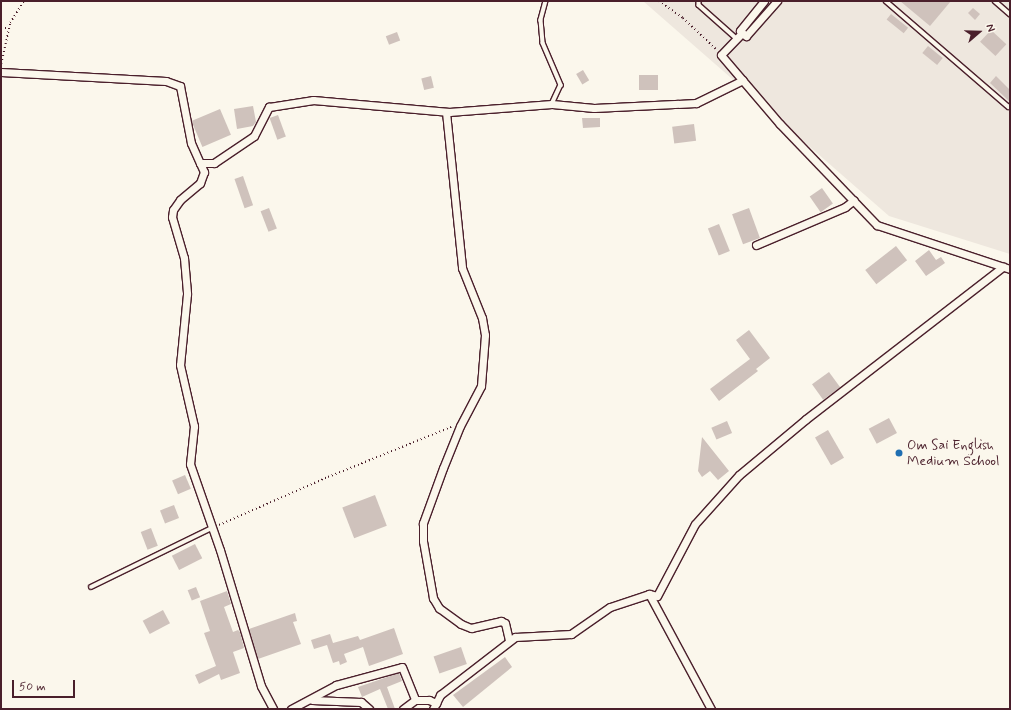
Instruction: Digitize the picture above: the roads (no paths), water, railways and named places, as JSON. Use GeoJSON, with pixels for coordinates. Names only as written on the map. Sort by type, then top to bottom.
{"type":"FeatureCollection","features":[{"type":"Feature","properties":{"kind":"street"},"geometry":{"type":"LineString","coordinates":[[742,33],[746,36],[777,1]]}},
{"type":"Feature","properties":{"kind":"street"},"geometry":{"type":"LineString","coordinates":[[742,33],[740,31],[760,2]]}},
{"type":"Feature","properties":{"kind":"street"},"geometry":{"type":"LineString","coordinates":[[742,33],[721,55],[780,124],[877,225],[1007,268]]}},
{"type":"Feature","properties":{"kind":"street"},"geometry":{"type":"LineString","coordinates":[[1,72],[166,80],[180,86],[191,143],[204,172],[200,183],[180,200],[173,210],[172,217],[184,258],[187,294],[180,365],[194,426],[190,464],[212,528],[261,686],[273,709]]}},
{"type":"Feature","properties":{"kind":"street"},"geometry":{"type":"LineString","coordinates":[[200,163],[214,162],[254,136],[269,107],[313,100],[446,112],[552,104],[594,108],[696,103],[743,80]]}},
{"type":"Feature","properties":{"kind":"street"},"geometry":{"type":"LineString","coordinates":[[446,112],[462,268],[485,326],[486,335],[481,386],[460,426],[424,523],[423,541],[433,598],[439,608],[462,624],[471,628],[501,621],[505,623],[509,642]]}},
{"type":"Feature","properties":{"kind":"street"},"geometry":{"type":"LineString","coordinates":[[756,245],[845,207],[854,200]]}},
{"type":"Feature","properties":{"kind":"street"},"geometry":{"type":"LineString","coordinates":[[403,709],[415,700],[429,700],[434,706],[440,695],[515,636],[571,634],[610,607],[649,594],[657,596],[695,524],[739,475],[806,419],[1007,268]]}},
{"type":"Feature","properties":{"kind":"street"},"geometry":{"type":"LineString","coordinates":[[649,594],[712,709]]}},
{"type":"Feature","properties":{"kind":"street"},"geometry":{"type":"LineString","coordinates":[[291,709],[312,700],[344,682],[362,680],[402,667],[415,700]]}},
{"type":"Feature","properties":{"kind":"street"},"geometry":{"type":"LineString","coordinates":[[312,700],[359,702],[369,709]]}},
{"type":"Feature","properties":{"kind":"lane"},"geometry":{"type":"LineString","coordinates":[[546,1],[542,20],[543,43],[561,85],[552,104]]}},
{"type":"Feature","properties":{"kind":"lane"},"geometry":{"type":"LineString","coordinates":[[699,1],[699,5],[736,38]]}},
{"type":"Feature","properties":{"kind":"lane"},"geometry":{"type":"LineString","coordinates":[[886,1],[1009,107],[1010,106]]}},
{"type":"Feature","properties":{"kind":"lane"},"geometry":{"type":"LineString","coordinates":[[995,1],[1010,14]]}},
{"type":"Feature","properties":{"kind":"lane"},"geometry":{"type":"LineString","coordinates":[[91,587],[212,528]]}},
{"type":"Feature","properties":{"kind":"place","name":"Om Sai English Medium School"},"geometry":{"type":"Point","coordinates":[899,453]}}]}
